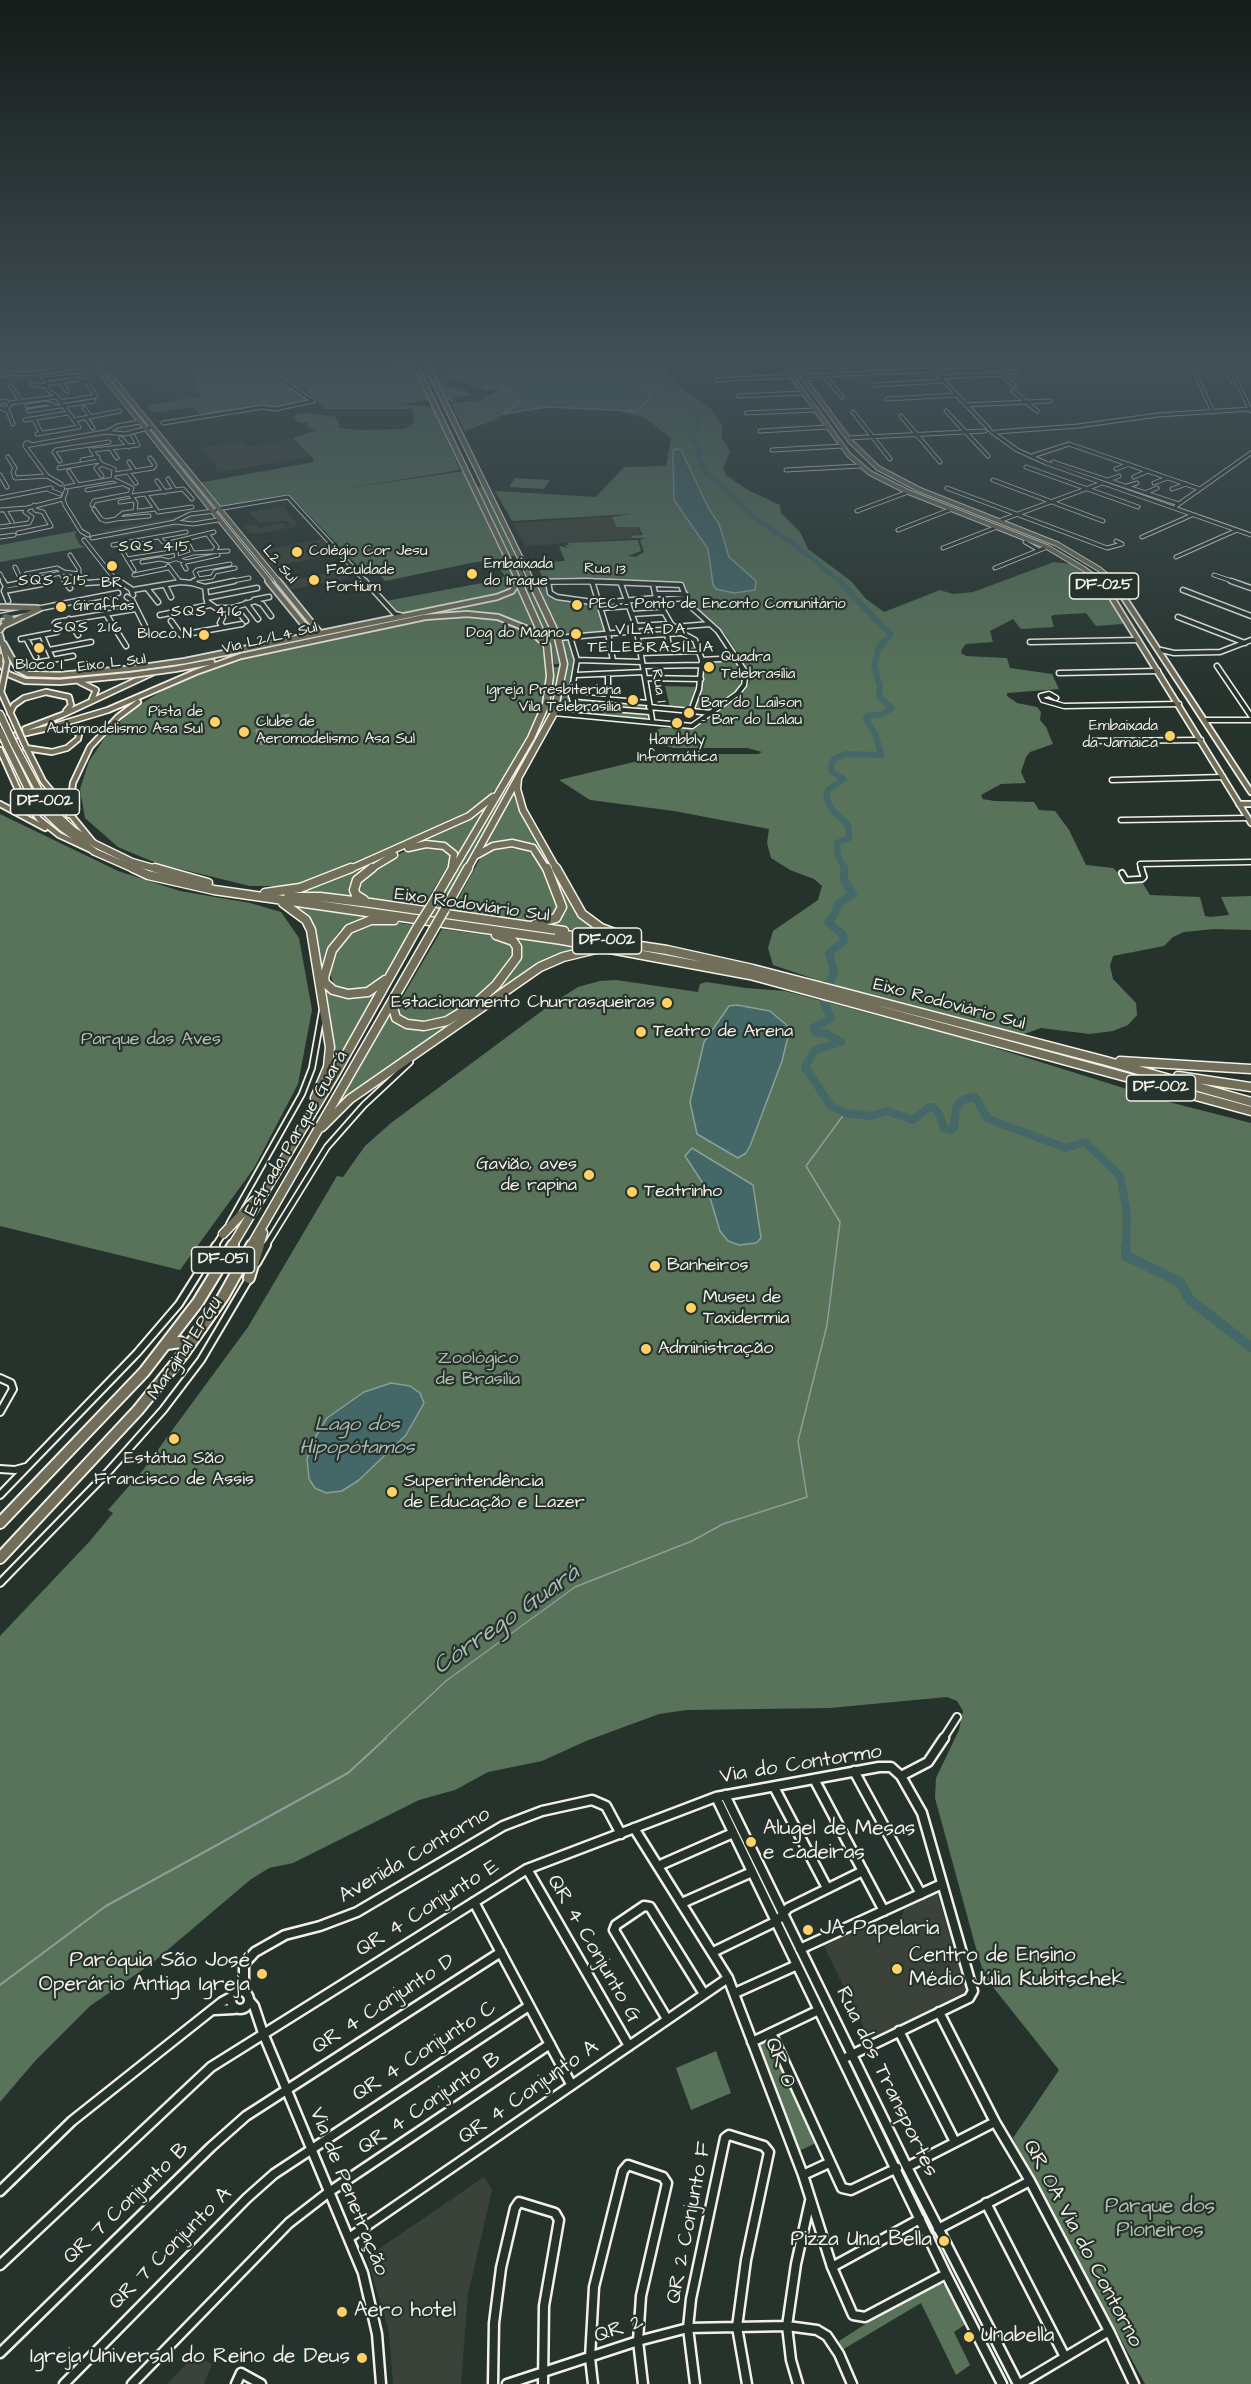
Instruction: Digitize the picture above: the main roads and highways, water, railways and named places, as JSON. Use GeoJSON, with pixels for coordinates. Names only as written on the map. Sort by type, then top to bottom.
{"type":"FeatureCollection","features":[{"type":"Feature","properties":{"kind":"highway"},"geometry":{"type":"LineString","coordinates":[[264,895],[300,888],[324,880],[470,816],[490,801],[503,786],[542,717],[549,687],[547,646],[467,473]]}},
{"type":"Feature","properties":{"kind":"highway"},"geometry":{"type":"LineString","coordinates":[[478,473],[558,638],[564,664],[556,666],[549,664]]}},
{"type":"Feature","properties":{"kind":"highway"},"geometry":{"type":"LineString","coordinates":[[473,485],[483,483]]}},
{"type":"Feature","properties":{"kind":"highway"},"geometry":{"type":"LineString","coordinates":[[507,556],[519,555]]}},
{"type":"Feature","properties":{"kind":"highway"},"geometry":{"type":"LineString","coordinates":[[510,563],[523,562]]}},
{"type":"Feature","properties":{"kind":"highway","name":"Estrada Parque Guará"},"geometry":{"type":"LineString","coordinates":[[0,1558],[138,1410],[184,1353],[223,1297],[308,1145],[393,1001],[554,713],[564,664]]}},
{"type":"Feature","properties":{"kind":"highway","name":"Eixo Rodoviário Sul"},"geometry":{"type":"LineString","coordinates":[[0,714],[1,732],[47,806],[95,848],[148,875],[176,883],[562,940],[728,970],[1106,1061],[1251,1102]]}},
{"type":"Feature","properties":{"kind":"highway"},"geometry":{"type":"LineString","coordinates":[[519,775],[517,789],[523,810],[582,914],[590,922],[612,934],[642,942]]}},
{"type":"Feature","properties":{"kind":"highway","name":"Estrada Parque Guará"},"geometry":{"type":"LineString","coordinates":[[0,1523],[144,1372],[198,1302],[334,1076],[417,928],[503,786]]}},
{"type":"Feature","properties":{"kind":"highway"},"geometry":{"type":"LineString","coordinates":[[472,858],[483,849],[512,843],[533,848],[539,854],[554,882],[562,911],[556,918],[543,924],[517,924]]}},
{"type":"Feature","properties":{"kind":"highway"},"geometry":{"type":"LineString","coordinates":[[370,903],[356,895],[354,886],[357,880],[384,860],[407,848],[426,844],[444,846],[455,858],[450,874]]}},
{"type":"Feature","properties":{"kind":"highway"},"geometry":{"type":"LineString","coordinates":[[264,895],[301,914],[310,930],[330,1047],[328,1067],[306,1121]]}},
{"type":"Feature","properties":{"kind":"highway","name":"Eixo Rodoviário Sul"},"geometry":{"type":"LineString","coordinates":[[264,895],[668,950],[800,981],[813,989]]}},
{"type":"Feature","properties":{"kind":"highway"},"geometry":{"type":"LineString","coordinates":[[288,897],[307,896],[370,903],[642,942],[744,962],[800,981]]}},
{"type":"Feature","properties":{"kind":"highway"},"geometry":{"type":"LineString","coordinates":[[280,902],[596,949],[704,970],[728,970]]}},
{"type":"Feature","properties":{"kind":"highway"},"geometry":{"type":"LineString","coordinates":[[394,920],[363,922],[343,934],[332,950],[327,963],[325,983],[339,992],[359,994],[368,992],[384,981],[398,963]]}},
{"type":"Feature","properties":{"kind":"highway"},"geometry":{"type":"LineString","coordinates":[[393,1001],[392,1010],[396,1018],[415,1026],[441,1024],[460,1014],[496,985],[515,962],[518,952],[513,941],[496,935]]}},
{"type":"Feature","properties":{"kind":"highway"},"geometry":{"type":"LineString","coordinates":[[308,1145],[350,1099],[540,967],[577,952],[596,949]]}},
{"type":"Feature","properties":{"kind":"highway","name":"Eixo Rodoviário Sul"},"geometry":{"type":"LineString","coordinates":[[836,995],[1251,1111]]}},
{"type":"Feature","properties":{"kind":"highway"},"geometry":{"type":"LineString","coordinates":[[1106,1061],[1204,1064],[1251,1069]]}},
{"type":"Feature","properties":{"kind":"highway"},"geometry":{"type":"LineString","coordinates":[[1140,1070],[1251,1087]]}},
{"type":"Feature","properties":{"kind":"highway"},"geometry":{"type":"LineString","coordinates":[[223,1234],[264,1190]]}},
{"type":"Feature","properties":{"kind":"highway"},"geometry":{"type":"LineString","coordinates":[[249,1278],[269,1216]]}},
{"type":"Feature","properties":{"kind":"highway"},"geometry":{"type":"LineString","coordinates":[[167,1344],[180,1342],[184,1345],[184,1353]]}},
{"type":"Feature","properties":{"kind":"main road","name":"L2 Sul"},"geometry":{"type":"LineString","coordinates":[[181,473],[312,635]]}},
{"type":"Feature","properties":{"kind":"main road","name":"L2 Sul"},"geometry":{"type":"LineString","coordinates":[[189,473],[320,633]]}},
{"type":"Feature","properties":{"kind":"main road","name":"DF-025"},"geometry":{"type":"LineString","coordinates":[[871,473],[908,492],[1047,547],[1084,569],[1104,585],[1250,820]]}},
{"type":"Feature","properties":{"kind":"main road","name":"DF-025"},"geometry":{"type":"LineString","coordinates":[[888,473],[899,481],[938,498],[1006,522],[1075,553],[1097,567],[1117,584],[1251,792]]}},
{"type":"Feature","properties":{"kind":"main road"},"geometry":{"type":"LineString","coordinates":[[930,501],[938,498]]}},
{"type":"Feature","properties":{"kind":"main road"},"geometry":{"type":"LineString","coordinates":[[204,503],[212,502]]}},
{"type":"Feature","properties":{"kind":"main road"},"geometry":{"type":"LineString","coordinates":[[972,517],[981,515],[980,513]]}},
{"type":"Feature","properties":{"kind":"main road"},"geometry":{"type":"LineString","coordinates":[[978,520],[988,516]]}},
{"type":"Feature","properties":{"kind":"main road"},"geometry":{"type":"LineString","coordinates":[[225,528],[232,526]]}},
{"type":"Feature","properties":{"kind":"main road"},"geometry":{"type":"LineString","coordinates":[[1018,535],[1028,533],[1026,531]]}},
{"type":"Feature","properties":{"kind":"main road"},"geometry":{"type":"LineString","coordinates":[[1025,540],[1035,535]]}},
{"type":"Feature","properties":{"kind":"main road"},"geometry":{"type":"LineString","coordinates":[[1084,569],[1097,567]]}},
{"type":"Feature","properties":{"kind":"main road","name":"Via L2/L4 Sul"},"geometry":{"type":"LineString","coordinates":[[4,644],[18,669],[36,675],[101,672],[185,660],[320,633],[344,632],[497,597],[512,591],[518,581]]}},
{"type":"Feature","properties":{"kind":"main road"},"geometry":{"type":"LineString","coordinates":[[273,585],[279,584]]}},
{"type":"Feature","properties":{"kind":"main road"},"geometry":{"type":"LineString","coordinates":[[1104,585],[1116,586],[1117,584]]}},
{"type":"Feature","properties":{"kind":"main road"},"geometry":{"type":"LineString","coordinates":[[1118,608],[1134,608]]}},
{"type":"Feature","properties":{"kind":"main road"},"geometry":{"type":"LineString","coordinates":[[0,609],[39,609],[3,626],[0,630]]}},
{"type":"Feature","properties":{"kind":"main road"},"geometry":{"type":"LineString","coordinates":[[0,609],[8,612],[3,616]]}},
{"type":"Feature","properties":{"kind":"main road"},"geometry":{"type":"LineString","coordinates":[[296,614],[302,612]]}},
{"type":"Feature","properties":{"kind":"main road","name":"Via L2/L4 Sul"},"geometry":{"type":"LineString","coordinates":[[1,732],[48,728],[108,710],[196,672],[241,656],[312,641],[394,616],[467,614],[498,617],[530,630],[547,646]]}},
{"type":"Feature","properties":{"kind":"main road"},"geometry":{"type":"LineString","coordinates":[[0,622],[10,620],[10,617],[3,616]]}},
{"type":"Feature","properties":{"kind":"main road"},"geometry":{"type":"LineString","coordinates":[[1127,621],[1143,622]]}},
{"type":"Feature","properties":{"kind":"main road"},"geometry":{"type":"LineString","coordinates":[[312,641],[320,637],[320,633]]}},
{"type":"Feature","properties":{"kind":"main road"},"geometry":{"type":"LineString","coordinates":[[0,635],[7,662],[0,691],[43,781],[95,848]]}},
{"type":"Feature","properties":{"kind":"main road"},"geometry":{"type":"LineString","coordinates":[[284,640],[283,644],[288,646]]}},
{"type":"Feature","properties":{"kind":"main road","name":"Eixo L Sul"},"geometry":{"type":"LineString","coordinates":[[0,656],[3,668],[17,679],[34,682],[60,682],[175,669],[241,656]]}},
{"type":"Feature","properties":{"kind":"main road"},"geometry":{"type":"LineString","coordinates":[[1,732],[33,727],[185,660]]}},
{"type":"Feature","properties":{"kind":"main road"},"geometry":{"type":"LineString","coordinates":[[60,682],[83,682],[93,686],[96,693],[90,701]]}},
{"type":"Feature","properties":{"kind":"main road"},"geometry":{"type":"LineString","coordinates":[[1167,685],[1183,685]]}},
{"type":"Feature","properties":{"kind":"main road"},"geometry":{"type":"LineString","coordinates":[[69,815],[73,783],[90,747],[118,717],[161,688]]}},
{"type":"Feature","properties":{"kind":"main road"},"geometry":{"type":"LineString","coordinates":[[10,713],[14,705],[24,698],[46,692],[69,697],[70,705],[62,715]]}},
{"type":"Feature","properties":{"kind":"main road"},"geometry":{"type":"LineString","coordinates":[[25,745],[52,752],[67,748],[78,740],[79,735],[76,731],[48,728]]}},
{"type":"Feature","properties":{"kind":"main road"},"geometry":{"type":"LineString","coordinates":[[0,750],[30,808],[39,819],[59,835]]}},
{"type":"Feature","properties":{"kind":"main road"},"geometry":{"type":"LineString","coordinates":[[1210,754],[1219,757],[1228,755]]}},
{"type":"Feature","properties":{"kind":"main road"},"geometry":{"type":"LineString","coordinates":[[1214,762],[1221,759],[1232,761]]}},
{"type":"Feature","properties":{"kind":"main road"},"geometry":{"type":"LineString","coordinates":[[0,804],[59,835],[95,848]]}},
{"type":"Feature","properties":{"kind":"main road"},"geometry":{"type":"LineString","coordinates":[[1239,804],[1251,804]]}},
{"type":"Feature","properties":{"kind":"water"},"geometry":{"type":"Polygon","coordinates":[[[673,473],[692,473],[719,524],[729,557],[756,581],[755,590],[734,593],[716,589],[713,584],[708,549],[674,500],[673,473]]]}},
{"type":"Feature","properties":{"kind":"water"},"geometry":{"type":"Polygon","coordinates":[[[737,1005],[770,1011],[790,1028],[782,1061],[750,1146],[746,1153],[738,1158],[697,1134],[690,1102],[704,1042],[729,1006],[737,1005]]]}},
{"type":"Feature","properties":{"kind":"water"},"geometry":{"type":"Polygon","coordinates":[[[692,1148],[753,1185],[761,1238],[756,1243],[739,1245],[728,1241],[720,1231],[708,1191],[685,1156],[692,1148]]]}},
{"type":"Feature","properties":{"kind":"water","name":"Lago dos Hipopótamos"},"geometry":{"type":"Polygon","coordinates":[[[391,1383],[410,1386],[420,1393],[424,1403],[406,1435],[359,1480],[342,1491],[326,1493],[315,1488],[309,1479],[307,1459],[316,1436],[327,1418],[364,1392],[391,1383]]]}},
{"type":"Feature","properties":{"kind":"waterway"},"geometry":{"type":"LineString","coordinates":[[707,473],[757,520],[798,547],[840,582]]}},
{"type":"Feature","properties":{"kind":"waterway"},"geometry":{"type":"LineString","coordinates":[[840,582],[891,635],[879,647],[874,665],[880,688],[879,697],[892,708],[883,714],[867,716],[866,719],[876,736],[881,755],[846,754],[834,759],[831,765],[832,772],[844,779],[828,790],[826,796],[832,810],[848,825],[849,838],[837,843],[838,856],[844,868]]}},
{"type":"Feature","properties":{"kind":"waterway"},"geometry":{"type":"LineString","coordinates":[[844,868],[844,880],[853,894],[838,904],[834,915],[828,922],[843,935],[844,941],[829,953],[834,971],[824,1003],[831,1018],[814,1028],[815,1032],[827,1034],[841,1042],[815,1050],[805,1067],[831,1106],[845,1113],[870,1116],[887,1111],[913,1120],[929,1107],[933,1107],[939,1114],[944,1128],[951,1130],[954,1127],[956,1108],[962,1100],[975,1097],[988,1119],[1066,1148],[1085,1142],[1120,1176],[1127,1213],[1126,1246]]}},
{"type":"Feature","properties":{"kind":"waterway","name":"Córrego Guará"},"geometry":{"type":"LineString","coordinates":[[384,1739],[446,1681],[575,1587],[692,1541],[723,1524],[807,1497],[798,1441],[827,1325],[840,1222],[806,1166],[845,1113]]}},
{"type":"Feature","properties":{"kind":"waterway"},"geometry":{"type":"LineString","coordinates":[[1126,1246],[1126,1256],[1180,1282],[1190,1300],[1251,1347]]}},
{"type":"Feature","properties":{"kind":"waterway","name":"Córrego Guará"},"geometry":{"type":"LineString","coordinates":[[0,1985],[106,1906],[348,1773],[386,1738]]}},
{"type":"Feature","properties":{"kind":"place","name":"Colégio Cor Jesu"},"geometry":{"type":"Point","coordinates":[297,552]}},
{"type":"Feature","properties":{"kind":"place","name":"BR"},"geometry":{"type":"Point","coordinates":[112,566]}},
{"type":"Feature","properties":{"kind":"place","name":"Embaixada do Iraque"},"geometry":{"type":"Point","coordinates":[472,574]}},
{"type":"Feature","properties":{"kind":"place","name":"Faculdade Fortium"},"geometry":{"type":"Point","coordinates":[314,580]}},
{"type":"Feature","properties":{"kind":"place","name":"PEC - Ponto de Enconto Comunitário"},"geometry":{"type":"Point","coordinates":[577,605]}},
{"type":"Feature","properties":{"kind":"place","name":"Giraffas"},"geometry":{"type":"Point","coordinates":[61,607]}},
{"type":"Feature","properties":{"kind":"place","name":"Dog do Magno"},"geometry":{"type":"Point","coordinates":[576,634]}},
{"type":"Feature","properties":{"kind":"place","name":"Bloco N"},"geometry":{"type":"Point","coordinates":[204,635]}},
{"type":"Feature","properties":{"kind":"place","name":"Bloco I"},"geometry":{"type":"Point","coordinates":[39,648]}},
{"type":"Feature","properties":{"kind":"place","name":"Quadra Telebrasília"},"geometry":{"type":"Point","coordinates":[709,667]}},
{"type":"Feature","properties":{"kind":"place","name":"Igreja Presbiteriana Vila Telebrasília"},"geometry":{"type":"Point","coordinates":[633,700]}},
{"type":"Feature","properties":{"kind":"place","name":"Bar do Lailson - Bar do Lalau"},"geometry":{"type":"Point","coordinates":[689,713]}},
{"type":"Feature","properties":{"kind":"place","name":"Pista de Automodelismo Asa Sul"},"geometry":{"type":"Point","coordinates":[215,722]}},
{"type":"Feature","properties":{"kind":"place","name":"Hambbly Informática"},"geometry":{"type":"Point","coordinates":[677,723]}},
{"type":"Feature","properties":{"kind":"place","name":"Clube de Aeromodelismo Asa Sul"},"geometry":{"type":"Point","coordinates":[244,732]}},
{"type":"Feature","properties":{"kind":"place","name":"Embaixada da Jamaica"},"geometry":{"type":"Point","coordinates":[1170,736]}},
{"type":"Feature","properties":{"kind":"place","name":"Estacionamento Churrasqueiras"},"geometry":{"type":"Point","coordinates":[667,1003]}},
{"type":"Feature","properties":{"kind":"place","name":"Teatro de Arena"},"geometry":{"type":"Point","coordinates":[641,1032]}},
{"type":"Feature","properties":{"kind":"place","name":"Gavião, aves de rapina"},"geometry":{"type":"Point","coordinates":[589,1175]}},
{"type":"Feature","properties":{"kind":"place","name":"Teatrinho"},"geometry":{"type":"Point","coordinates":[632,1192]}},
{"type":"Feature","properties":{"kind":"place","name":"Banheiros"},"geometry":{"type":"Point","coordinates":[655,1266]}},
{"type":"Feature","properties":{"kind":"place","name":"Museu de Taxidermia"},"geometry":{"type":"Point","coordinates":[691,1308]}},
{"type":"Feature","properties":{"kind":"place","name":"Administração"},"geometry":{"type":"Point","coordinates":[646,1349]}},
{"type":"Feature","properties":{"kind":"place","name":"Estátua São Francisco de Assis"},"geometry":{"type":"Point","coordinates":[174,1439]}},
{"type":"Feature","properties":{"kind":"place","name":"Superintendência de Educação e Lazer"},"geometry":{"type":"Point","coordinates":[392,1492]}},
{"type":"Feature","properties":{"kind":"place","name":"Alugel de Mesas e cadeiras"},"geometry":{"type":"Point","coordinates":[751,1842]}},
{"type":"Feature","properties":{"kind":"place","name":"JA Papelaria"},"geometry":{"type":"Point","coordinates":[808,1930]}},
{"type":"Feature","properties":{"kind":"place","name":"Centro de Ensino Médio Júlia Kubitschek"},"geometry":{"type":"Point","coordinates":[897,1969]}},
{"type":"Feature","properties":{"kind":"place","name":"Paróquia São José Operário Antiga Igreja"},"geometry":{"type":"Point","coordinates":[262,1974]}},
{"type":"Feature","properties":{"kind":"place","name":"Pizza Una Bella"},"geometry":{"type":"Point","coordinates":[944,2241]}},
{"type":"Feature","properties":{"kind":"place","name":"Aero hotel"},"geometry":{"type":"Point","coordinates":[342,2312]}},
{"type":"Feature","properties":{"kind":"place","name":"Unabella"},"geometry":{"type":"Point","coordinates":[969,2337]}},
{"type":"Feature","properties":{"kind":"place","name":"Igreja Universal do Reino de Deus"},"geometry":{"type":"Point","coordinates":[362,2358]}},
{"type":"Feature","properties":{"kind":"district","name":"SQS 415"},"geometry":{"type":"Point","coordinates":[155,548]}},
{"type":"Feature","properties":{"kind":"district","name":"SQS 215"},"geometry":{"type":"Point","coordinates":[54,582]}},
{"type":"Feature","properties":{"kind":"district","name":"SQS 416"},"geometry":{"type":"Point","coordinates":[207,613]}},
{"type":"Feature","properties":{"kind":"district","name":"SQS 216"},"geometry":{"type":"Point","coordinates":[88,629]}},
{"type":"Feature","properties":{"kind":"district","name":"VILA DA TELEBRASÍLIA"},"geometry":{"type":"Point","coordinates":[651,640]}},
{"type":"Feature","properties":{"kind":"park label","name":"Parque das Aves"},"geometry":{"type":"Point","coordinates":[151,1040]}},
{"type":"Feature","properties":{"kind":"park label","name":"Zoológico de Brasília"},"geometry":{"type":"Point","coordinates":[478,1369]}},
{"type":"Feature","properties":{"kind":"park label","name":"Parque dos Pioneiros"},"geometry":{"type":"Point","coordinates":[1160,2220]}}]}
